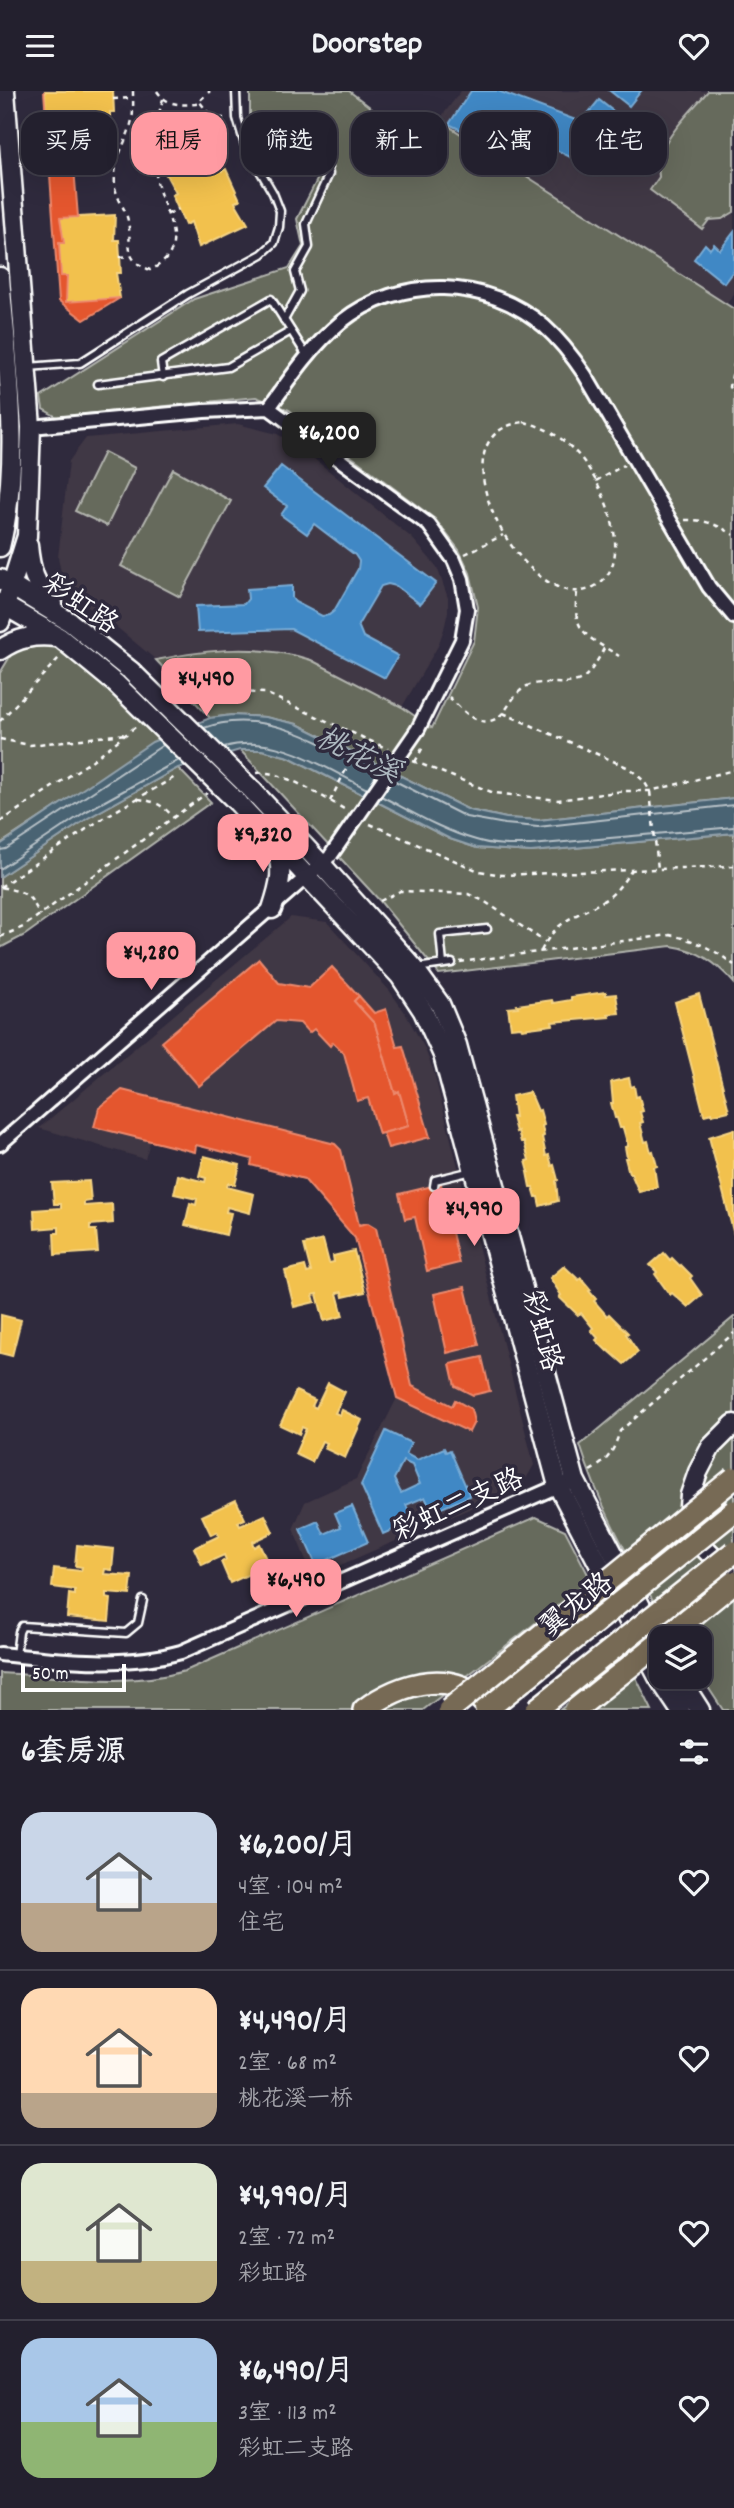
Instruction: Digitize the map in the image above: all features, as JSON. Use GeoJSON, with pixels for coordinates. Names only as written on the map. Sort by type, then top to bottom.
{"type":"FeatureCollection","features":[{"type":"Feature","properties":{"kind":"highway"},"geometry":{"type":"LineString","coordinates":[[449,1710],[734,1479]]}},
{"type":"Feature","properties":{"kind":"highway","name":"翼龙路"},"geometry":{"type":"LineString","coordinates":[[488,1710],[734,1511]]}},
{"type":"Feature","properties":{"kind":"highway"},"geometry":{"type":"LineString","coordinates":[[536,1710],[734,1552]]}},
{"type":"Feature","properties":{"kind":"highway"},"geometry":{"type":"LineString","coordinates":[[679,1626],[734,1582]]}},
{"type":"Feature","properties":{"kind":"highway"},"geometry":{"type":"LineString","coordinates":[[575,1710],[649,1650]]}},
{"type":"Feature","properties":{"kind":"highway"},"geometry":{"type":"LineString","coordinates":[[364,1710],[394,1690],[416,1683],[436,1682],[470,1692],[488,1710]]}},
{"type":"Feature","properties":{"kind":"main road"},"geometry":{"type":"LineString","coordinates":[[5,91],[31,427],[27,536],[30,565],[35,581],[45,596],[70,622]]}},
{"type":"Feature","properties":{"kind":"main road"},"geometry":{"type":"LineString","coordinates":[[0,277],[11,431],[6,521],[0,547]]}},
{"type":"Feature","properties":{"kind":"main road"},"geometry":{"type":"LineString","coordinates":[[0,495],[11,465]]}},
{"type":"Feature","properties":{"kind":"main road"},"geometry":{"type":"LineString","coordinates":[[2,611],[7,582],[27,536]]}},
{"type":"Feature","properties":{"kind":"main road","name":"彩虹路"},"geometry":{"type":"LineString","coordinates":[[7,582],[70,622],[131,671],[252,782],[321,865],[414,968],[440,1005],[457,1045],[566,1483],[650,1626]]}},
{"type":"Feature","properties":{"kind":"main road","name":"彩虹路"},"geometry":{"type":"LineString","coordinates":[[2,611],[61,645],[116,684],[271,837],[321,865],[423,1011],[443,1055],[474,1171],[566,1483],[658,1677],[680,1710]]}},
{"type":"Feature","properties":{"kind":"main road"},"geometry":{"type":"LineString","coordinates":[[0,650],[22,637],[39,635],[61,645]]}},
{"type":"Feature","properties":{"kind":"main road"},"geometry":{"type":"LineString","coordinates":[[271,837],[280,856],[282,869],[281,882],[272,909]]}},
{"type":"Feature","properties":{"kind":"main road"},"geometry":{"type":"LineString","coordinates":[[734,1424],[711,1447],[698,1472],[690,1495],[688,1518],[702,1546],[722,1568],[734,1576]]}},
{"type":"Feature","properties":{"kind":"main road"},"geometry":{"type":"LineString","coordinates":[[686,1689],[701,1710]]}},
{"type":"Feature","properties":{"kind":"street"},"geometry":{"type":"LineString","coordinates":[[269,408],[307,356],[342,322],[380,299],[414,290],[449,287],[480,292],[515,306],[543,325],[567,349],[585,375],[709,587],[734,617]]}},
{"type":"Feature","properties":{"kind":"street"},"geometry":{"type":"LineString","coordinates":[[0,1144],[321,865],[418,729],[462,640],[467,610],[463,579],[454,560],[429,525],[269,408],[204,411],[31,427]]}},
{"type":"Feature","properties":{"kind":"street","name":"彩虹二支路"},"geometry":{"type":"LineString","coordinates":[[0,1654],[128,1662],[181,1652],[566,1483]]}},
{"type":"Feature","properties":{"kind":"lane"},"geometry":{"type":"LineString","coordinates":[[26,367],[80,363],[188,294],[262,254],[274,243],[280,211],[273,193],[245,145],[237,118],[236,91]]}},
{"type":"Feature","properties":{"kind":"lane"},"geometry":{"type":"LineString","coordinates":[[284,320],[300,291],[295,272],[309,247],[306,224],[329,175]]}},
{"type":"Feature","properties":{"kind":"lane"},"geometry":{"type":"LineString","coordinates":[[163,377],[161,362],[271,299],[307,356]]}},
{"type":"Feature","properties":{"kind":"lane"},"geometry":{"type":"LineString","coordinates":[[98,384],[228,366],[291,331]]}},
{"type":"Feature","properties":{"kind":"lane"},"geometry":{"type":"LineString","coordinates":[[443,964],[440,935],[487,929]]}},
{"type":"Feature","properties":{"kind":"lane"},"geometry":{"type":"LineString","coordinates":[[414,968],[452,963]]}},
{"type":"Feature","properties":{"kind":"lane"},"geometry":{"type":"LineString","coordinates":[[433,1186],[435,1180],[474,1171]]}},
{"type":"Feature","properties":{"kind":"lane"},"geometry":{"type":"LineString","coordinates":[[16,1655],[22,1626],[126,1633],[138,1623],[143,1600]]}},
{"type":"Feature","properties":{"kind":"path"},"geometry":{"type":"LineString","coordinates":[[133,91],[131,126],[120,148],[115,189],[129,224],[130,256],[136,264],[150,269],[161,265],[170,255],[174,239],[157,175]]}},
{"type":"Feature","properties":{"kind":"path"},"geometry":{"type":"LineString","coordinates":[[157,91],[163,99],[177,105],[196,104],[210,91]]}},
{"type":"Feature","properties":{"kind":"path"},"geometry":{"type":"LineString","coordinates":[[113,99],[133,97]]}},
{"type":"Feature","properties":{"kind":"path"},"geometry":{"type":"LineString","coordinates":[[160,112],[163,99]]}},
{"type":"Feature","properties":{"kind":"path"},"geometry":{"type":"LineString","coordinates":[[200,101],[207,112]]}},
{"type":"Feature","properties":{"kind":"path"},"geometry":{"type":"LineString","coordinates":[[227,118],[237,118]]}},
{"type":"Feature","properties":{"kind":"path"},"geometry":{"type":"LineString","coordinates":[[168,214],[178,209]]}},
{"type":"Feature","properties":{"kind":"path"},"geometry":{"type":"LineString","coordinates":[[120,257],[130,256]]}},
{"type":"Feature","properties":{"kind":"path"},"geometry":{"type":"LineString","coordinates":[[734,364],[730,387],[734,393]]}},
{"type":"Feature","properties":{"kind":"path"},"geometry":{"type":"LineString","coordinates":[[524,422],[540,426],[581,457],[607,502],[615,536],[611,569],[603,580],[592,588],[577,592],[550,581],[537,572],[522,560],[503,535],[489,503],[484,469],[484,452],[488,440],[498,429],[511,424],[524,422]]}},
{"type":"Feature","properties":{"kind":"path"},"geometry":{"type":"LineString","coordinates":[[596,481],[634,459]]}},
{"type":"Feature","properties":{"kind":"path"},"geometry":{"type":"LineString","coordinates":[[671,521],[699,519],[734,535]]}},
{"type":"Feature","properties":{"kind":"path"},"geometry":{"type":"LineString","coordinates":[[454,560],[503,535]]}},
{"type":"Feature","properties":{"kind":"path"},"geometry":{"type":"LineString","coordinates":[[577,592],[575,611],[578,625],[585,635],[619,656]]}},
{"type":"Feature","properties":{"kind":"path"},"geometry":{"type":"LineString","coordinates":[[0,721],[61,645]]}},
{"type":"Feature","properties":{"kind":"path"},"geometry":{"type":"LineString","coordinates":[[439,687],[466,713],[480,721],[491,721],[503,713],[521,689],[539,683],[575,682],[585,677],[605,647]]}},
{"type":"Feature","properties":{"kind":"path"},"geometry":{"type":"LineString","coordinates":[[180,697],[191,691],[265,693],[394,752]]}},
{"type":"Feature","properties":{"kind":"path"},"geometry":{"type":"LineString","coordinates":[[503,713],[629,768],[644,781],[650,791],[658,869]]}},
{"type":"Feature","properties":{"kind":"path"},"geometry":{"type":"LineString","coordinates":[[0,822],[90,762],[138,725]]}},
{"type":"Feature","properties":{"kind":"path"},"geometry":{"type":"LineString","coordinates":[[0,739],[30,745],[128,733]]}},
{"type":"Feature","properties":{"kind":"path"},"geometry":{"type":"LineString","coordinates":[[330,801],[362,737]]}},
{"type":"Feature","properties":{"kind":"path"},"geometry":{"type":"LineString","coordinates":[[404,757],[494,793],[558,800],[624,791],[650,791],[734,770]]}},
{"type":"Feature","properties":{"kind":"path"},"geometry":{"type":"LineString","coordinates":[[252,782],[266,771],[309,789],[351,813]]}},
{"type":"Feature","properties":{"kind":"path"},"geometry":{"type":"LineString","coordinates":[[0,887],[56,848],[177,776]]}},
{"type":"Feature","properties":{"kind":"path"},"geometry":{"type":"LineString","coordinates":[[0,937],[23,927],[206,793]]}},
{"type":"Feature","properties":{"kind":"path"},"geometry":{"type":"LineString","coordinates":[[137,799],[163,805],[174,818]]}},
{"type":"Feature","properties":{"kind":"path"},"geometry":{"type":"LineString","coordinates":[[361,819],[382,831],[467,866],[502,875],[734,866]]}},
{"type":"Feature","properties":{"kind":"path"},"geometry":{"type":"LineString","coordinates":[[541,951],[549,935],[559,925],[608,898],[632,870]]}},
{"type":"Feature","properties":{"kind":"path"},"geometry":{"type":"LineString","coordinates":[[0,887],[25,892],[31,897],[40,915]]}},
{"type":"Feature","properties":{"kind":"path"},"geometry":{"type":"LineString","coordinates":[[380,901],[401,891],[468,894],[484,901],[545,942]]}},
{"type":"Feature","properties":{"kind":"path"},"geometry":{"type":"LineString","coordinates":[[452,963],[670,935],[704,945],[734,965]]}},
{"type":"Feature","properties":{"kind":"path"},"geometry":{"type":"LineString","coordinates":[[566,1483],[606,1462],[620,1431],[734,1333]]}},
{"type":"Feature","properties":{"kind":"shaded area"},"geometry":{"type":"Polygon","coordinates":[[[461,91],[734,91],[734,294],[726,305],[524,175],[557,175],[557,112],[461,112],[461,134],[447,125],[445,112],[461,91]]]}},
{"type":"Feature","properties":{"kind":"shaded area"},"geometry":{"type":"Polygon","coordinates":[[[238,424],[277,434],[297,445],[412,538],[437,567],[448,598],[444,629],[438,646],[402,707],[311,660],[267,650],[208,651],[156,660],[108,620],[65,592],[58,557],[69,461],[86,438],[238,424]]]}},
{"type":"Feature","properties":{"kind":"shaded area"},"geometry":{"type":"Polygon","coordinates":[[[291,917],[327,922],[389,990],[424,1047],[433,1069],[534,1465],[522,1486],[313,1577],[293,1529],[305,1502],[356,1479],[397,1398],[355,1238],[304,1180],[250,1166],[251,1160],[197,1146],[195,1154],[150,1142],[145,1159],[39,1128],[291,917]]]}},
{"type":"Feature","properties":{"kind":"green space"},"geometry":{"type":"Polygon","coordinates":[[[250,91],[349,91],[376,112],[351,112],[351,175],[447,175],[447,125],[461,134],[461,175],[525,175],[734,309],[734,798],[539,820],[506,818],[469,810],[297,724],[265,717],[232,715],[210,718],[156,660],[234,650],[292,655],[311,660],[402,707],[432,728],[474,641],[478,607],[470,573],[459,550],[435,519],[289,410],[256,397],[57,417],[43,409],[41,397],[194,299],[289,268],[303,246],[297,219],[319,175],[337,175],[337,112],[250,112],[250,91]]]}},
{"type":"Feature","properties":{"kind":"green space"},"geometry":{"type":"Polygon","coordinates":[[[708,91],[734,91],[734,212],[722,219],[709,220],[702,229],[650,190],[659,175],[667,175],[667,142],[708,91]]]}},
{"type":"Feature","properties":{"kind":"green space"},"geometry":{"type":"Polygon","coordinates":[[[104,452],[135,468],[107,526],[75,511],[104,452]]]}},
{"type":"Feature","properties":{"kind":"green space"},"geometry":{"type":"Polygon","coordinates":[[[173,469],[231,501],[180,597],[121,566],[173,469]]]}},
{"type":"Feature","properties":{"kind":"green space"},"geometry":{"type":"Polygon","coordinates":[[[50,643],[110,691],[160,739],[0,844],[0,673],[14,650],[50,643]]]}},
{"type":"Feature","properties":{"kind":"green space"},"geometry":{"type":"Polygon","coordinates":[[[240,750],[262,750],[289,757],[450,839],[477,848],[531,852],[734,833],[734,983],[706,958],[671,946],[439,974],[380,901],[240,750]]]}},
{"type":"Feature","properties":{"kind":"green space"},"geometry":{"type":"Polygon","coordinates":[[[178,768],[211,802],[25,935],[0,948],[0,877],[88,818],[178,768]]]}},
{"type":"Feature","properties":{"kind":"green space"},"geometry":{"type":"Polygon","coordinates":[[[734,1317],[734,1710],[723,1710],[709,1689],[712,1689],[712,1626],[668,1626],[608,1515],[580,1445],[734,1317]]]}},
{"type":"Feature","properties":{"kind":"green space"},"geometry":{"type":"Polygon","coordinates":[[[536,1517],[565,1530],[591,1580],[423,1710],[0,1710],[0,1673],[117,1680],[185,1671],[536,1517]]]}},
{"type":"Feature","properties":{"kind":"green space"},"geometry":{"type":"Polygon","coordinates":[[[625,1655],[652,1710],[560,1710],[625,1655]]]}},
{"type":"Feature","properties":{"kind":"water"},"geometry":{"type":"Polygon","coordinates":[[[232,715],[265,717],[297,724],[469,810],[506,818],[539,820],[734,798],[734,833],[531,852],[477,848],[450,839],[289,757],[262,750],[240,750],[178,768],[88,818],[0,877],[0,845],[152,742],[210,718],[232,715]]]}},
{"type":"Feature","properties":{"kind":"building: 住宅"},"geometry":{"type":"Polygon","coordinates":[[[45,91],[113,91],[114,112],[46,112],[45,91]]]}},
{"type":"Feature","properties":{"kind":"building: 住宅"},"geometry":{"type":"Polygon","coordinates":[[[227,171],[240,200],[235,202],[248,224],[199,247],[191,222],[185,225],[172,195],[176,193],[166,175],[227,175],[227,171]]]}},
{"type":"Feature","properties":{"kind":"building: 住宅"},"geometry":{"type":"Polygon","coordinates":[[[115,215],[114,240],[119,240],[121,273],[116,273],[120,298],[66,302],[67,276],[61,276],[59,243],[64,243],[60,218],[115,215]]]}},
{"type":"Feature","properties":{"kind":"building: 住宅"},"geometry":{"type":"Polygon","coordinates":[[[606,992],[606,995],[616,994],[619,1013],[608,1014],[609,1017],[552,1022],[553,1025],[511,1028],[508,1008],[552,1000],[553,1003],[571,1000],[571,997],[606,992]]]}},
{"type":"Feature","properties":{"kind":"building: 住宅"},"geometry":{"type":"Polygon","coordinates":[[[699,994],[729,1111],[712,1115],[704,1115],[675,1002],[699,994]]]}},
{"type":"Feature","properties":{"kind":"building: 住宅"},"geometry":{"type":"Polygon","coordinates":[[[629,1078],[636,1097],[639,1096],[643,1111],[640,1112],[643,1122],[640,1123],[645,1142],[648,1141],[651,1152],[653,1151],[657,1166],[654,1167],[657,1187],[639,1192],[625,1158],[625,1147],[628,1146],[623,1128],[620,1128],[615,1118],[611,1103],[611,1082],[629,1078]]]}},
{"type":"Feature","properties":{"kind":"building: 住宅"},"geometry":{"type":"Polygon","coordinates":[[[530,1092],[538,1111],[540,1110],[544,1125],[542,1137],[546,1156],[549,1155],[552,1166],[554,1165],[558,1180],[558,1201],[540,1206],[533,1187],[530,1187],[526,1161],[529,1160],[524,1142],[521,1142],[518,1131],[516,1132],[512,1117],[515,1117],[512,1096],[530,1092]]]}},
{"type":"Feature","properties":{"kind":"building: 住宅"},"geometry":{"type":"Polygon","coordinates":[[[734,1129],[734,1235],[709,1137],[734,1129]]]}},
{"type":"Feature","properties":{"kind":"building: 住宅"},"geometry":{"type":"Polygon","coordinates":[[[204,1156],[240,1165],[235,1185],[228,1183],[227,1187],[254,1194],[250,1213],[227,1207],[226,1212],[231,1213],[226,1235],[185,1225],[190,1203],[196,1205],[197,1199],[174,1194],[178,1175],[205,1182],[206,1178],[199,1176],[204,1156]]]}},
{"type":"Feature","properties":{"kind":"building: 住宅"},"geometry":{"type":"Polygon","coordinates":[[[89,1181],[91,1201],[84,1202],[84,1206],[112,1204],[113,1223],[90,1225],[90,1230],[96,1230],[98,1252],[55,1255],[54,1233],[59,1233],[59,1227],[35,1229],[34,1210],[61,1208],[61,1204],[54,1204],[52,1183],[89,1181]]]}},
{"type":"Feature","properties":{"kind":"building: 住宅"},"geometry":{"type":"Polygon","coordinates":[[[323,1240],[329,1263],[334,1262],[333,1256],[354,1251],[365,1292],[343,1297],[342,1292],[337,1293],[343,1316],[324,1321],[317,1294],[313,1295],[315,1302],[294,1307],[285,1271],[305,1266],[307,1273],[311,1272],[304,1245],[323,1240]]]}},
{"type":"Feature","properties":{"kind":"building: 住宅"},"geometry":{"type":"Polygon","coordinates":[[[664,1253],[692,1276],[690,1278],[702,1295],[688,1307],[672,1293],[670,1295],[650,1265],[664,1253]]]}},
{"type":"Feature","properties":{"kind":"building: 住宅"},"geometry":{"type":"Polygon","coordinates":[[[564,1266],[579,1280],[581,1278],[591,1290],[589,1291],[596,1299],[594,1301],[628,1333],[626,1334],[638,1352],[624,1364],[596,1340],[598,1338],[591,1330],[593,1328],[581,1313],[578,1315],[559,1297],[561,1295],[550,1278],[564,1266]]]}},
{"type":"Feature","properties":{"kind":"building: 住宅"},"geometry":{"type":"Polygon","coordinates":[[[1,1315],[21,1320],[12,1356],[0,1353],[1,1315]]]}},
{"type":"Feature","properties":{"kind":"building: 住宅"},"geometry":{"type":"Polygon","coordinates":[[[328,1383],[345,1392],[335,1413],[340,1415],[342,1410],[362,1420],[345,1458],[324,1448],[327,1443],[322,1441],[312,1462],[295,1454],[306,1429],[302,1427],[299,1434],[280,1425],[296,1391],[315,1400],[312,1406],[316,1408],[328,1383]]]}},
{"type":"Feature","properties":{"kind":"building: 住宅"},"geometry":{"type":"Polygon","coordinates":[[[236,1500],[245,1519],[238,1522],[240,1526],[265,1515],[273,1532],[252,1542],[254,1547],[259,1544],[269,1565],[230,1583],[221,1562],[226,1560],[224,1555],[202,1565],[194,1548],[219,1536],[217,1532],[211,1535],[202,1516],[236,1500]]]}},
{"type":"Feature","properties":{"kind":"building: 住宅"},"geometry":{"type":"Polygon","coordinates":[[[77,1545],[114,1549],[112,1570],[105,1569],[104,1574],[132,1576],[130,1595],[106,1593],[106,1598],[111,1599],[109,1621],[67,1617],[69,1594],[75,1595],[75,1590],[52,1587],[54,1568],[81,1571],[82,1567],[75,1566],[77,1545]]]}},
{"type":"Feature","properties":{"kind":"building: 商业"},"geometry":{"type":"Polygon","coordinates":[[[50,175],[75,175],[78,217],[60,218],[64,243],[59,243],[61,276],[67,276],[66,302],[120,298],[84,320],[59,301],[50,175]]]}},
{"type":"Feature","properties":{"kind":"building: 商业"},"geometry":{"type":"Polygon","coordinates":[[[259,959],[279,983],[309,988],[332,967],[359,996],[354,1001],[375,1024],[395,1093],[399,1091],[409,1126],[379,1134],[368,1098],[357,1101],[344,1053],[333,1042],[330,1046],[314,1029],[309,1033],[300,1023],[276,1021],[199,1086],[161,1042],[259,959]]]}},
{"type":"Feature","properties":{"kind":"building: 商业"},"geometry":{"type":"Polygon","coordinates":[[[359,996],[374,1013],[386,1009],[397,1047],[403,1046],[430,1137],[388,1148],[383,1133],[409,1126],[399,1091],[395,1093],[375,1024],[354,1001],[359,996]]]}},
{"type":"Feature","properties":{"kind":"building: 商业"},"geometry":{"type":"Polygon","coordinates":[[[122,1090],[335,1144],[341,1150],[359,1225],[368,1223],[376,1228],[412,1386],[452,1406],[455,1400],[471,1409],[474,1422],[469,1432],[397,1398],[355,1238],[304,1179],[251,1165],[252,1159],[196,1145],[195,1152],[94,1127],[99,1108],[122,1090]]]}},
{"type":"Feature","properties":{"kind":"building: 商业"},"geometry":{"type":"Polygon","coordinates":[[[441,1184],[459,1263],[427,1271],[415,1217],[405,1219],[399,1194],[441,1184]]]}},
{"type":"Feature","properties":{"kind":"building: 商业"},"geometry":{"type":"Polygon","coordinates":[[[465,1287],[479,1345],[447,1353],[434,1294],[465,1287]]]}},
{"type":"Feature","properties":{"kind":"building: 商业"},"geometry":{"type":"Polygon","coordinates":[[[482,1357],[490,1391],[473,1395],[455,1386],[450,1364],[482,1357]]]}},
{"type":"Feature","properties":{"kind":"building: 学校"},"geometry":{"type":"Polygon","coordinates":[[[471,91],[498,91],[554,112],[461,112],[461,130],[449,124],[471,91]]]}},
{"type":"Feature","properties":{"kind":"building: 学校"},"geometry":{"type":"Polygon","coordinates":[[[610,91],[641,91],[629,106],[610,91]]]}},
{"type":"Feature","properties":{"kind":"building: 学校"},"geometry":{"type":"Polygon","coordinates":[[[599,100],[614,112],[589,112],[599,100]]]}},
{"type":"Feature","properties":{"kind":"building: 学校"},"geometry":{"type":"Polygon","coordinates":[[[557,113],[571,118],[571,157],[557,150],[557,113]]]}},
{"type":"Feature","properties":{"kind":"building: 学校"},"geometry":{"type":"Polygon","coordinates":[[[734,232],[734,270],[724,283],[694,259],[705,244],[710,249],[714,244],[720,250],[734,232]]]}},
{"type":"Feature","properties":{"kind":"building: 学校"},"geometry":{"type":"Polygon","coordinates":[[[281,466],[436,583],[420,604],[396,586],[381,586],[358,625],[363,637],[398,656],[385,678],[291,629],[198,632],[196,606],[244,604],[248,599],[247,589],[292,586],[292,598],[295,602],[322,616],[329,615],[358,569],[359,561],[355,555],[314,524],[307,534],[281,515],[287,506],[263,488],[281,466]]]}},
{"type":"Feature","properties":{"kind":"building: 学校"},"geometry":{"type":"Polygon","coordinates":[[[386,1431],[411,1443],[406,1454],[417,1460],[444,1448],[446,1452],[450,1450],[470,1496],[432,1512],[425,1497],[406,1505],[413,1521],[383,1534],[361,1485],[386,1431]],[[403,1461],[394,1479],[401,1493],[420,1484],[412,1465],[403,1461]]]}},
{"type":"Feature","properties":{"kind":"building: 学校"},"geometry":{"type":"Polygon","coordinates":[[[352,1506],[368,1542],[316,1565],[300,1529],[318,1521],[324,1534],[341,1527],[335,1513],[352,1506]]]}},
{"type":"Feature","properties":{"kind":"water label","name":"桃花溪"},"geometry":{"type":"Point","coordinates":[359,754]}}]}
